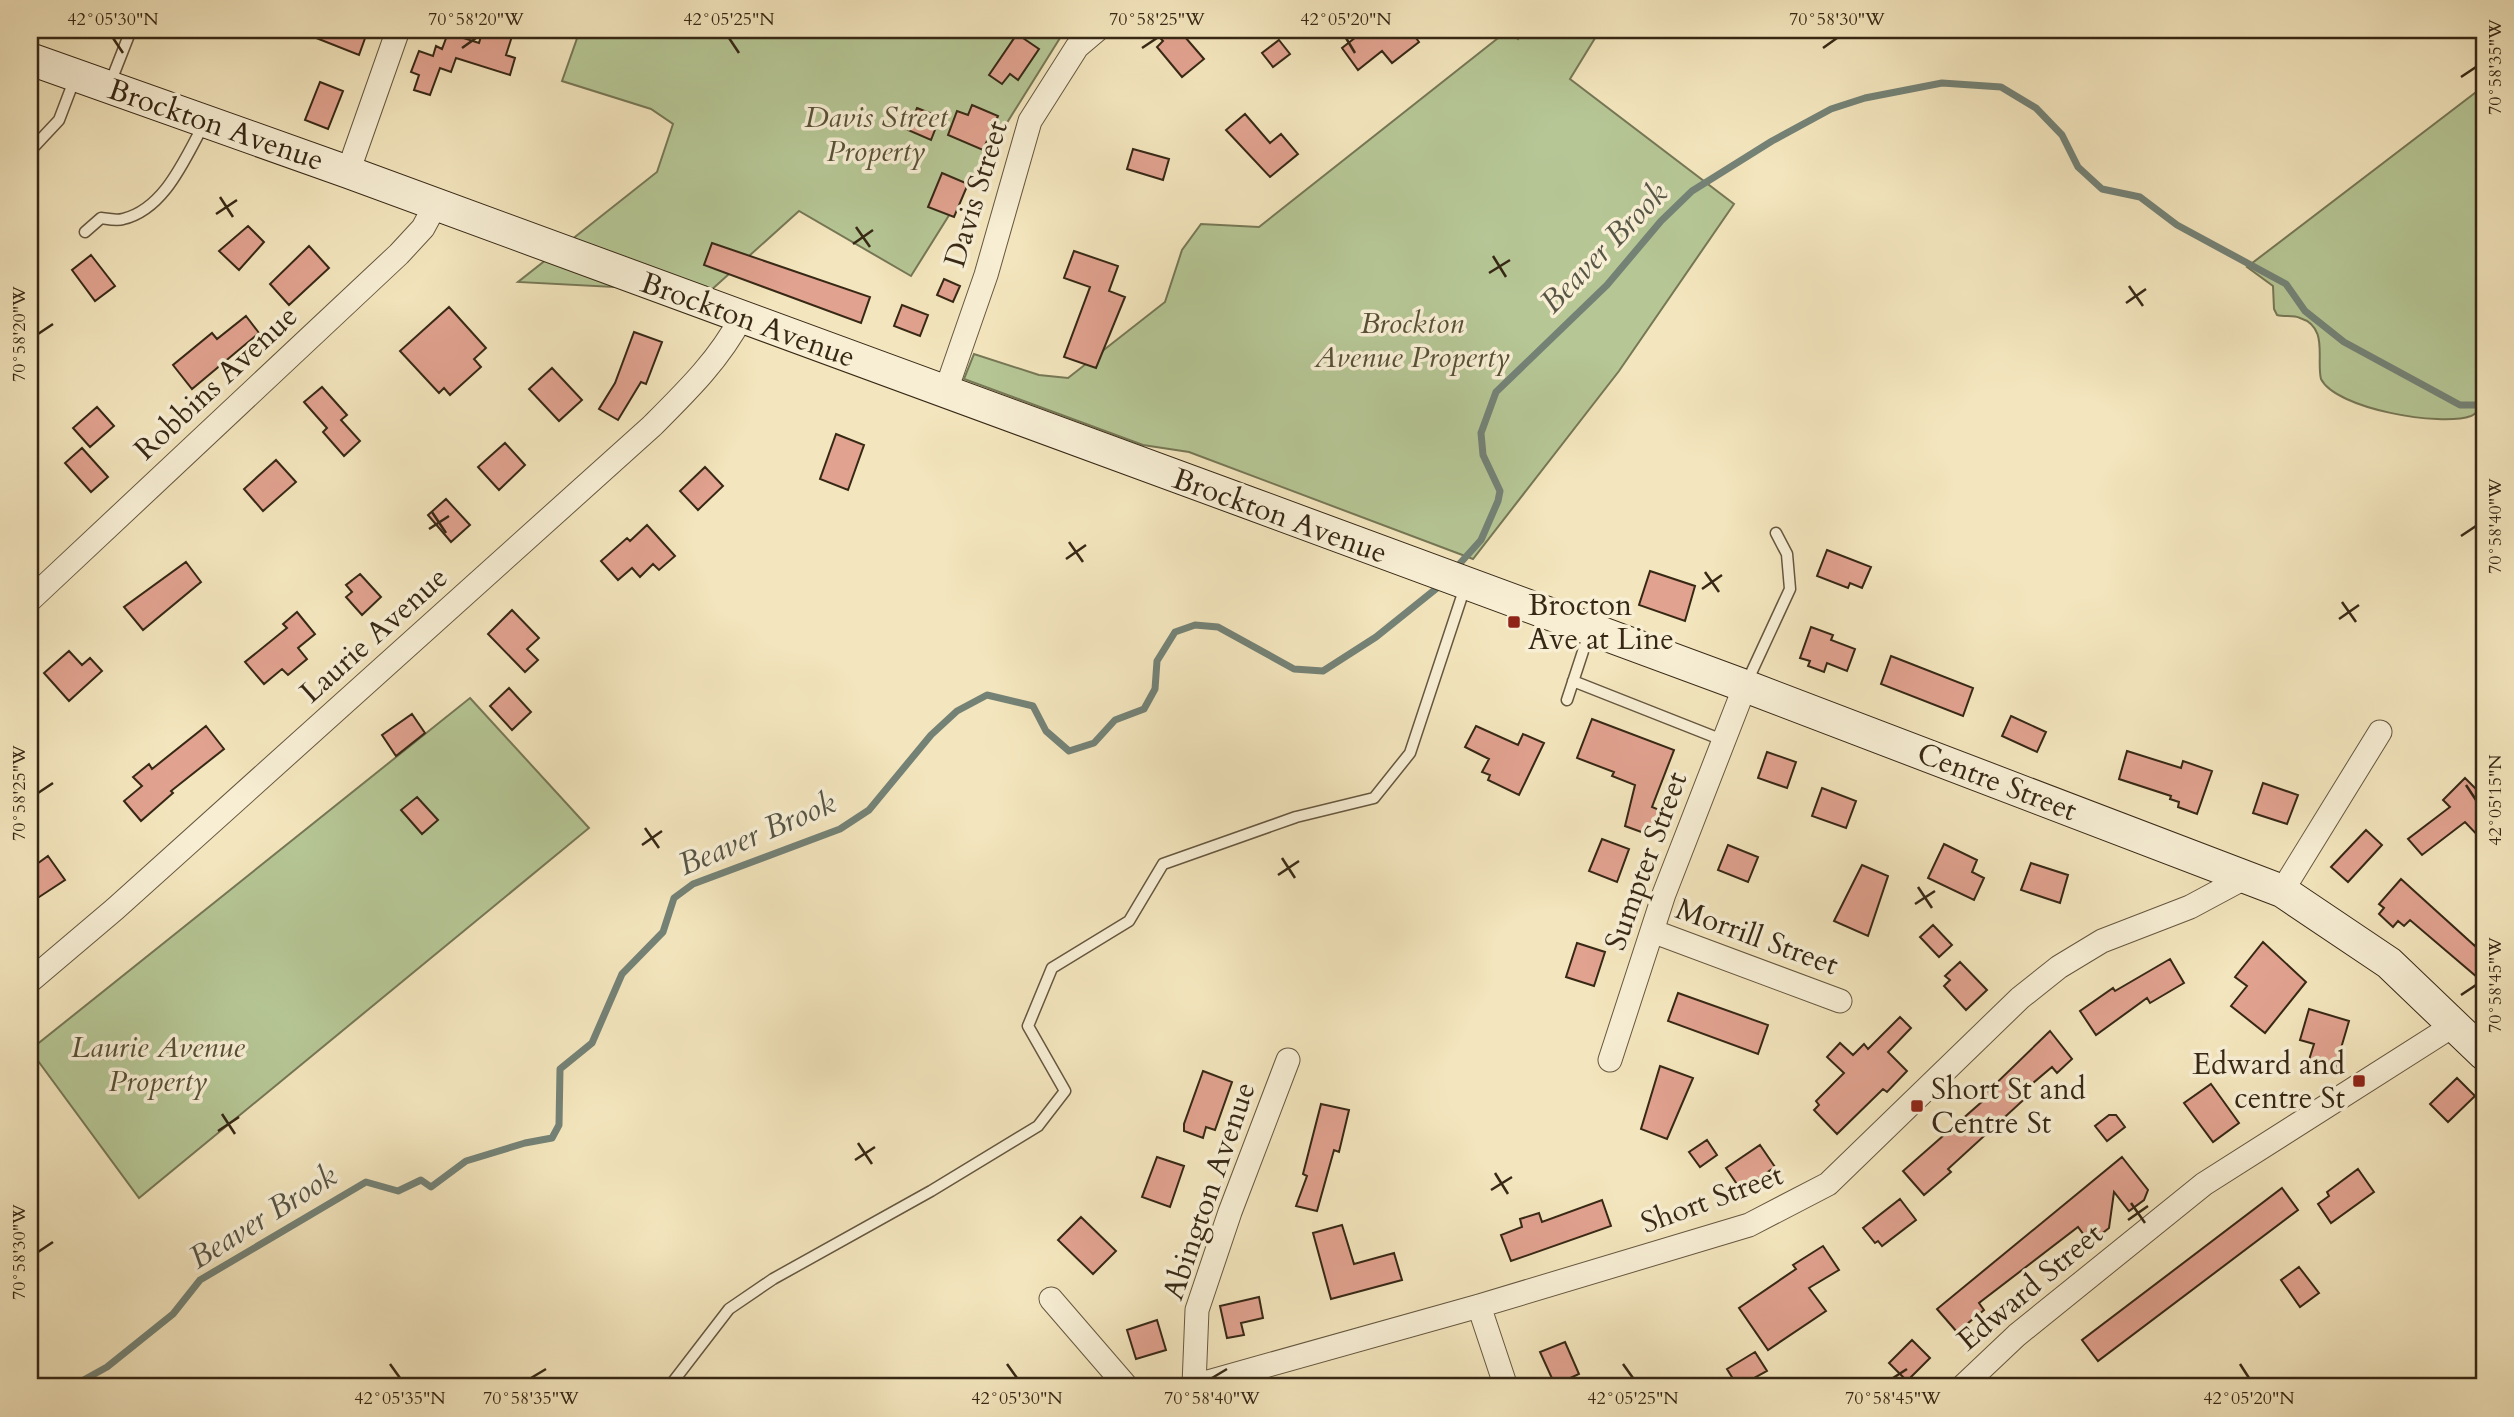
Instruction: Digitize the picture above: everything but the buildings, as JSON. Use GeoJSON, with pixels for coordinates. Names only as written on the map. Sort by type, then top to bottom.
{"type":"FeatureCollection","features":[{"type":"Feature","properties":{"kind":"main road","name":"Brockton Avenue"},"geometry":{"type":"LineString","coordinates":[[30,59],[436,204],[1464,584]]}},
{"type":"Feature","properties":{"kind":"main road","name":"Centre Street"},"geometry":{"type":"LineString","coordinates":[[1464,584],[1745,686],[2281,891],[2336,924],[2389,963],[2484,1054]]}},
{"type":"Feature","properties":{"kind":"street"},"geometry":{"type":"LineString","coordinates":[[348,172],[398,30]]}},
{"type":"Feature","properties":{"kind":"street","name":"Davis Street"},"geometry":{"type":"LineString","coordinates":[[945,393],[986,275],[1030,121],[1077,47],[1097,30]]}},
{"type":"Feature","properties":{"kind":"street","name":"Robbins Avenue"},"geometry":{"type":"LineString","coordinates":[[30,600],[400,254],[423,228],[436,204]]}},
{"type":"Feature","properties":{"kind":"street","name":"Laurie Avenue"},"geometry":{"type":"LineString","coordinates":[[30,981],[115,909],[652,426],[704,374],[729,340],[741,318]]}},
{"type":"Feature","properties":{"kind":"street","name":"Sumpter Street"},"geometry":{"type":"LineString","coordinates":[[1610,1060],[1652,931],[1745,686]]}},
{"type":"Feature","properties":{"kind":"street"},"geometry":{"type":"LineString","coordinates":[[2281,891],[2380,732]]}},
{"type":"Feature","properties":{"kind":"street","name":"Short Street"},"geometry":{"type":"LineString","coordinates":[[1192,1386],[1479,1306],[1749,1226],[1802,1201],[1828,1184],[2020,998],[2059,967],[2102,940],[2190,907],[2246,877]]}},
{"type":"Feature","properties":{"kind":"street","name":"Morrill Street"},"geometry":{"type":"LineString","coordinates":[[1652,931],[1840,1001]]}},
{"type":"Feature","properties":{"kind":"street","name":"Edward Street"},"geometry":{"type":"LineString","coordinates":[[1962,1387],[2017,1335],[2204,1184],[2454,1025]]}},
{"type":"Feature","properties":{"kind":"street","name":"Abington Avenue"},"geometry":{"type":"LineString","coordinates":[[1192,1386],[1197,1310],[1230,1212],[1288,1060]]}},
{"type":"Feature","properties":{"kind":"street"},"geometry":{"type":"LineString","coordinates":[[1051,1299],[1127,1387]]}},
{"type":"Feature","properties":{"kind":"street"},"geometry":{"type":"LineString","coordinates":[[1479,1306],[1506,1387]]}},
{"type":"Feature","properties":{"kind":"lane"},"geometry":{"type":"LineString","coordinates":[[108,88],[131,30]]}},
{"type":"Feature","properties":{"kind":"lane"},"geometry":{"type":"LineString","coordinates":[[30,151],[59,120],[76,76]]}},
{"type":"Feature","properties":{"kind":"lane"},"geometry":{"type":"LineString","coordinates":[[85,232],[101,219],[120,220],[150,206],[177,173],[205,121]]}},
{"type":"Feature","properties":{"kind":"lane"},"geometry":{"type":"LineString","coordinates":[[30,132],[39,142]]}},
{"type":"Feature","properties":{"kind":"lane"},"geometry":{"type":"LineString","coordinates":[[1745,686],[1790,589],[1787,554],[1776,533]]}},
{"type":"Feature","properties":{"kind":"lane"},"geometry":{"type":"LineString","coordinates":[[669,1387],[729,1309],[773,1279],[931,1191],[1038,1126],[1065,1091],[1028,1026],[1052,968],[1129,921],[1163,864],[1296,817],[1374,798],[1410,753],[1464,584]]}},
{"type":"Feature","properties":{"kind":"lane"},"geometry":{"type":"LineString","coordinates":[[1567,700],[1590,629]]}},
{"type":"Feature","properties":{"kind":"lane"},"geometry":{"type":"LineString","coordinates":[[1573,681],[1725,741]]}},
{"type":"Feature","properties":{"kind":"green space","name":"Davis Street Property"},"geometry":{"type":"Polygon","coordinates":[[[580,30],[1065,30],[911,276],[799,211],[709,292],[518,282],[657,172],[673,124],[651,109],[562,81],[580,30]]]}},
{"type":"Feature","properties":{"kind":"green space","name":"Brockton Avenue Property"},"geometry":{"type":"Polygon","coordinates":[[[1523,30],[1600,30],[1570,79],[1734,204],[1619,371],[1473,559],[1189,452],[1143,445],[964,379],[974,354],[1039,375],[1068,378],[1165,302],[1182,250],[1201,224],[1259,227],[1507,31],[1518,39],[1523,30]]]}},
{"type":"Feature","properties":{"kind":"green space"},"geometry":{"type":"Polygon","coordinates":[[[2484,86],[2484,406],[2471,416],[2437,419],[2390,413],[2347,399],[2331,390],[2321,379],[2319,344],[2315,329],[2300,318],[2277,315],[2274,309],[2273,286],[2247,267],[2484,86]]]}},
{"type":"Feature","properties":{"kind":"green space","name":"Laurie Avenue Property"},"geometry":{"type":"Polygon","coordinates":[[[470,698],[589,828],[139,1198],[30,1050],[470,698]]]}},
{"type":"Feature","properties":{"kind":"waterway","name":"Beaver Brook"},"geometry":{"type":"LineString","coordinates":[[1454,570],[1481,540],[1498,501],[1500,491],[1483,455],[1481,433],[1496,392],[1607,285],[1661,221],[1692,191],[1772,141],[1831,109],[1865,98],[1942,83],[2001,87],[2036,108],[2062,135],[2078,167],[2102,189],[2140,197],[2177,225],[2286,284],[2305,311],[2344,342],[2460,405],[2484,405]]}},
{"type":"Feature","properties":{"kind":"waterway","name":"Beaver Brook"},"geometry":{"type":"LineString","coordinates":[[71,1387],[107,1367],[173,1314],[200,1280],[366,1182],[398,1191],[421,1180],[431,1187],[466,1161],[525,1143],[552,1138],[559,1125],[560,1069],[592,1043],[622,974],[663,932],[674,898],[693,884],[840,829],[869,810],[931,735],[957,711],[987,695],[1033,706],[1046,731],[1069,751],[1094,743],[1115,720],[1144,709],[1155,689],[1157,661],[1175,632],[1195,625],[1218,627],[1294,669],[1323,671],[1376,637],[1442,584]]}},
{"type":"Feature","properties":{"kind":"place","name":"Brocton Ave at Line"},"geometry":{"type":"Point","coordinates":[1514,622]}},
{"type":"Feature","properties":{"kind":"place","name":"Edward and centre St"},"geometry":{"type":"Point","coordinates":[2359,1081]}},
{"type":"Feature","properties":{"kind":"place","name":"Short St and Centre St"},"geometry":{"type":"Point","coordinates":[1917,1106]}}]}
